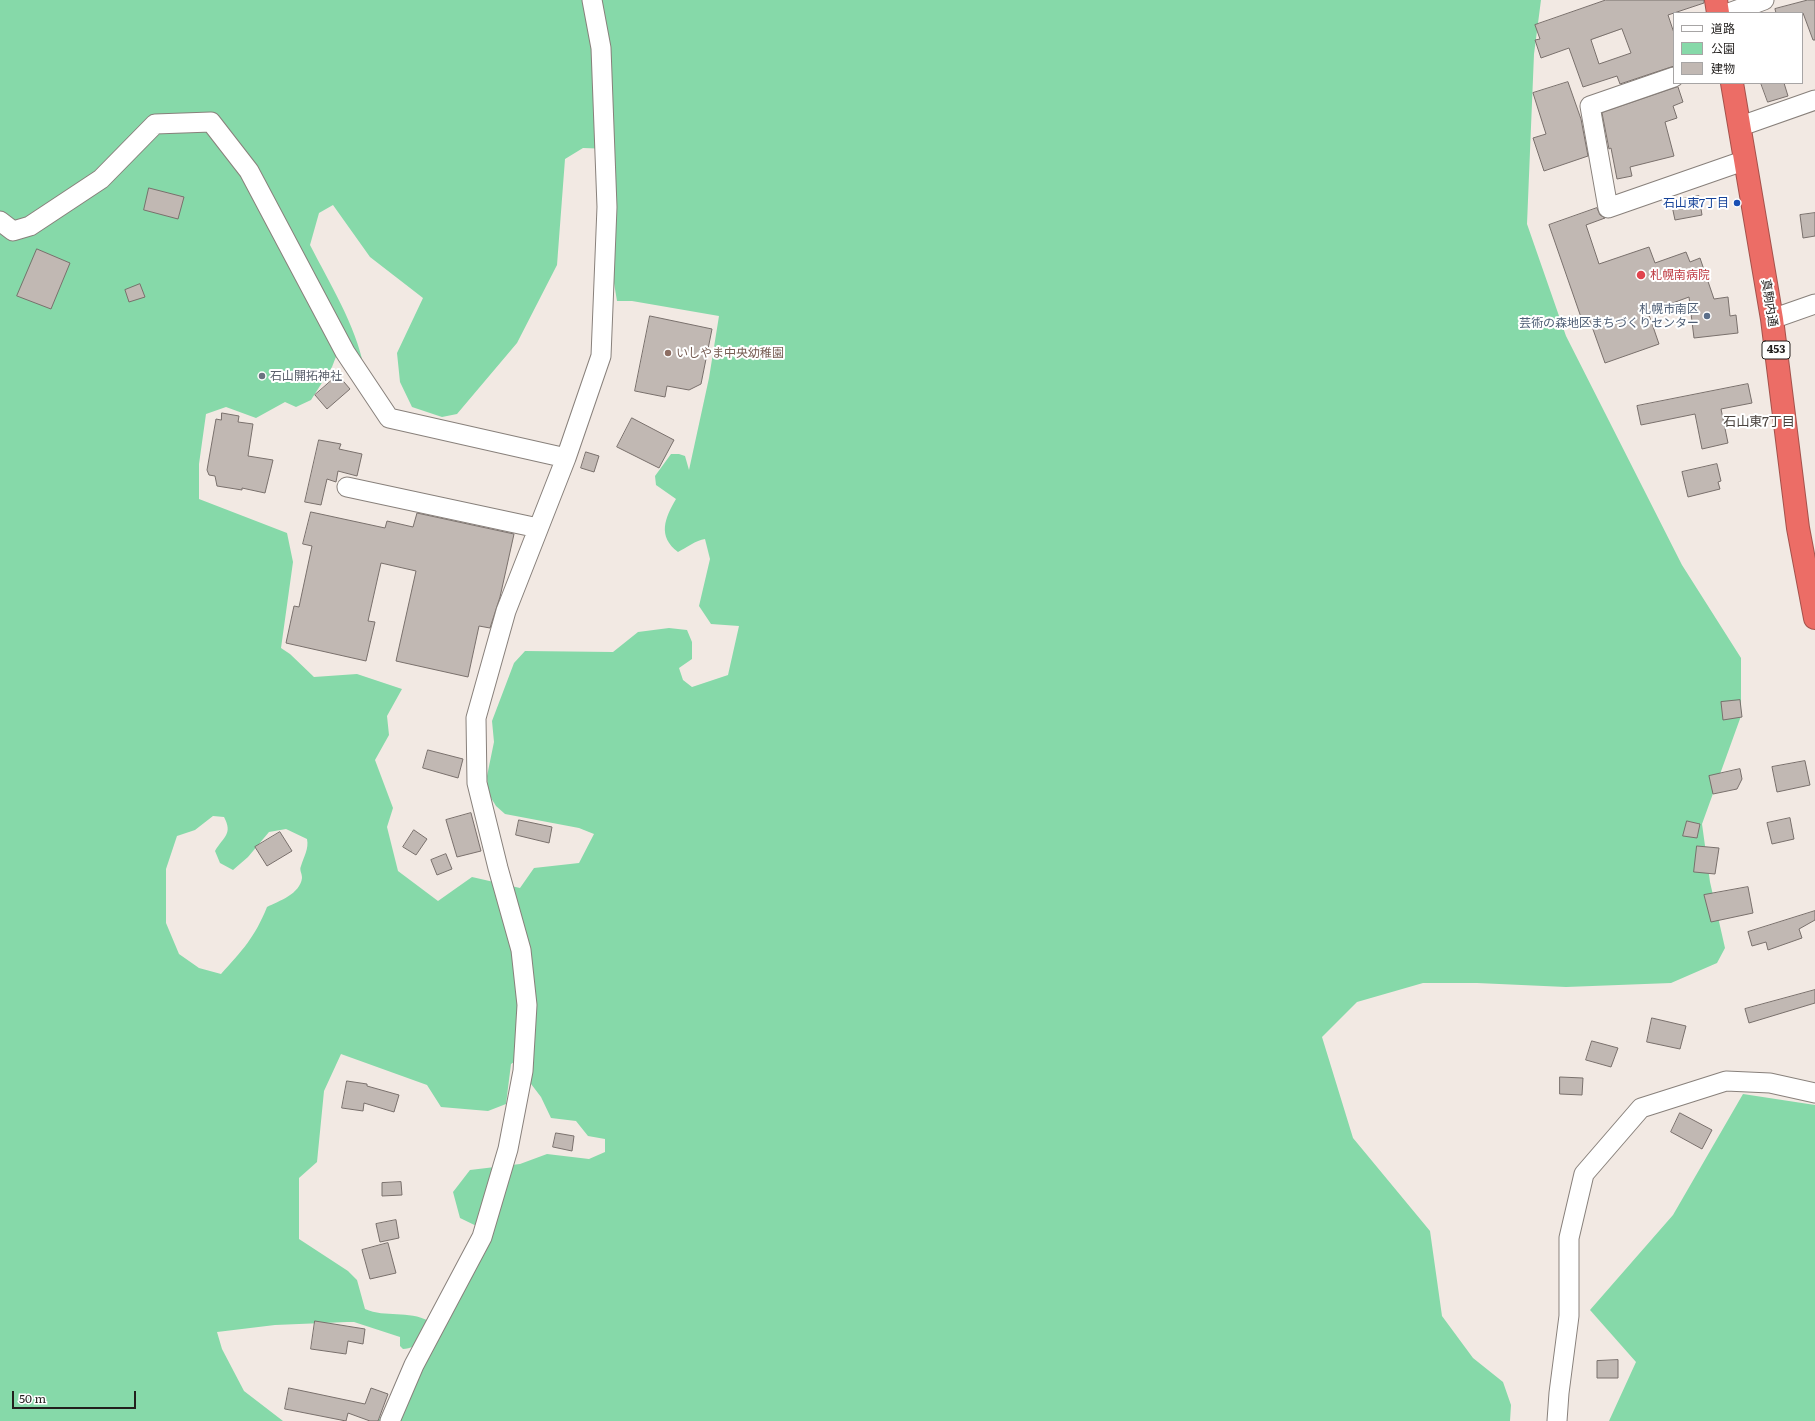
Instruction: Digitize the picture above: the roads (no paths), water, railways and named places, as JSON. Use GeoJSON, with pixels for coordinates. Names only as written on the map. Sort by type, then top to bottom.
{"type":"FeatureCollection","features":[{"type":"Feature","properties":{"kind":"highway"},"geometry":{"type":"LineString","coordinates":[[1716,0],[1718,12]]}},
{"type":"Feature","properties":{"kind":"highway","name":"真駒内通"},"geometry":{"type":"LineString","coordinates":[[1732,84],[1741,126],[1772,319],[1798,528],[1815,618]]}},
{"type":"Feature","properties":{"kind":"street"},"geometry":{"type":"LineString","coordinates":[[390,1421],[414,1364],[482,1237],[508,1149],[522,1071],[527,1005],[521,950],[498,868],[478,783],[476,718],[506,611],[566,458],[600,356],[607,207],[601,48],[592,0]]}},
{"type":"Feature","properties":{"kind":"street"},"geometry":{"type":"LineString","coordinates":[[1732,12],[1764,0]]}},
{"type":"Feature","properties":{"kind":"street"},"geometry":{"type":"LineString","coordinates":[[1673,77],[1590,106],[1608,208],[1746,160]]}},
{"type":"Feature","properties":{"kind":"street"},"geometry":{"type":"LineString","coordinates":[[1741,126],[1815,100]]}},
{"type":"Feature","properties":{"kind":"street"},"geometry":{"type":"LineString","coordinates":[[0,221],[13,231],[30,226],[101,179],[155,124],[211,122],[249,171],[345,352],[389,418],[566,458]]}},
{"type":"Feature","properties":{"kind":"street"},"geometry":{"type":"LineString","coordinates":[[1772,319],[1815,304]]}},
{"type":"Feature","properties":{"kind":"street"},"geometry":{"type":"LineString","coordinates":[[347,487],[538,528]]}},
{"type":"Feature","properties":{"kind":"street"},"geometry":{"type":"LineString","coordinates":[[1557,1421],[1558,1393],[1570,1316],[1569,1238],[1584,1174],[1641,1108],[1726,1081],[1770,1083],[1815,1093]]}},
{"type":"Feature","properties":{"kind":"place","name":"石山東7丁目"},"geometry":{"type":"Point","coordinates":[1737,203]}},
{"type":"Feature","properties":{"kind":"place","name":"札幌南病院"},"geometry":{"type":"Point","coordinates":[1641,275]}},
{"type":"Feature","properties":{"kind":"place","name":"札幌市南区 芸術の森地区まちづくりセンター"},"geometry":{"type":"Point","coordinates":[1707,316]}},
{"type":"Feature","properties":{"kind":"place","name":"いしやま中央幼稚園"},"geometry":{"type":"Point","coordinates":[668,353]}},
{"type":"Feature","properties":{"kind":"place","name":"石山開拓神社"},"geometry":{"type":"Point","coordinates":[262,376]}},
{"type":"Feature","properties":{"kind":"district","name":"石山東7丁目"},"geometry":{"type":"Point","coordinates":[1759,422]}}]}
